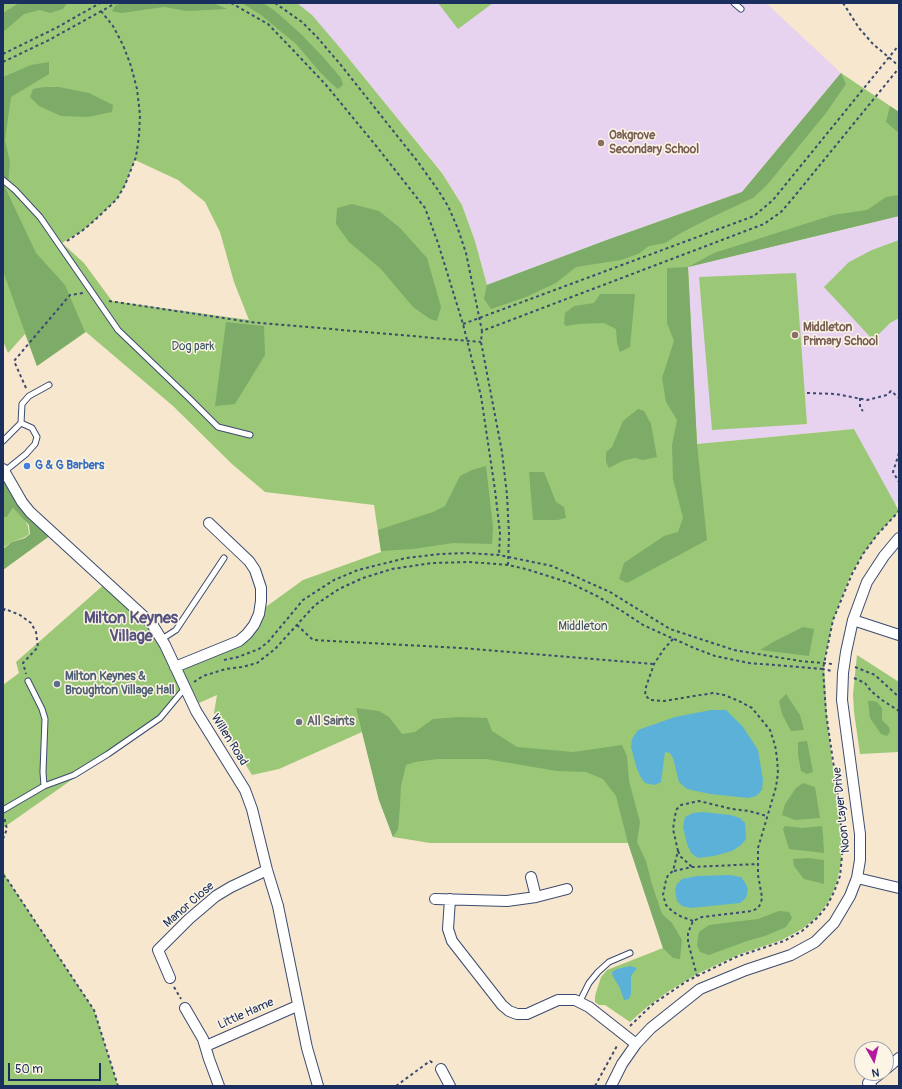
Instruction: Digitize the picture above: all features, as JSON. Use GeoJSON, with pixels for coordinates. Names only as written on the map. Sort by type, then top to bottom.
{"type":"FeatureCollection","features":[{"type":"Feature","properties":{"kind":"street","name":"Willen Road"},"geometry":{"type":"LineString","coordinates":[[4,470],[22,502],[30,512],[152,624],[162,638],[196,711],[245,790],[252,809],[267,870],[278,906],[297,1006],[318,1086]]}},
{"type":"Feature","properties":{"kind":"street"},"geometry":{"type":"LineString","coordinates":[[175,667],[239,641],[254,625],[259,614],[261,588],[255,570],[249,561],[209,523]]}},
{"type":"Feature","properties":{"kind":"street","name":"Noon Layer Drive"},"geometry":{"type":"LineString","coordinates":[[611,1086],[622,1064],[636,1044],[651,1028],[700,989],[746,970],[791,955],[815,942],[834,923],[850,896],[857,878],[860,860],[860,834],[842,700],[846,652],[853,620],[867,582],[884,556],[899,538]]}},
{"type":"Feature","properties":{"kind":"street"},"geometry":{"type":"LineString","coordinates":[[853,620],[899,635]]}},
{"type":"Feature","properties":{"kind":"street","name":"Manor Close"},"geometry":{"type":"LineString","coordinates":[[170,978],[158,950],[189,919],[216,896],[231,887],[267,870]]}},
{"type":"Feature","properties":{"kind":"street"},"geometry":{"type":"LineString","coordinates":[[532,877],[536,897]]}},
{"type":"Feature","properties":{"kind":"street"},"geometry":{"type":"LineString","coordinates":[[857,878],[899,888]]}},
{"type":"Feature","properties":{"kind":"street"},"geometry":{"type":"LineString","coordinates":[[435,899],[507,900],[536,897],[567,889]]}},
{"type":"Feature","properties":{"kind":"street"},"geometry":{"type":"LineString","coordinates":[[450,899],[448,929],[452,942],[502,1005],[509,1011],[517,1014],[528,1014],[558,1000],[566,999],[580,1001],[636,1044]]}},
{"type":"Feature","properties":{"kind":"street","name":"Little Hame"},"geometry":{"type":"LineString","coordinates":[[206,1046],[297,1006]]}},
{"type":"Feature","properties":{"kind":"street"},"geometry":{"type":"LineString","coordinates":[[185,1008],[206,1046],[218,1086]]}},
{"type":"Feature","properties":{"kind":"street"},"geometry":{"type":"LineString","coordinates":[[441,1069],[450,1086]]}},
{"type":"Feature","properties":{"kind":"lane"},"geometry":{"type":"LineString","coordinates":[[734,3],[740,9]]}},
{"type":"Feature","properties":{"kind":"lane"},"geometry":{"type":"LineString","coordinates":[[3,180],[15,190],[40,217],[118,330],[218,427],[250,435]]}},
{"type":"Feature","properties":{"kind":"lane"},"geometry":{"type":"LineString","coordinates":[[3,441],[21,423],[22,404],[29,396],[49,385]]}},
{"type":"Feature","properties":{"kind":"lane"},"geometry":{"type":"LineString","coordinates":[[4,470],[26,454],[35,444],[37,437],[32,428],[21,423]]}},
{"type":"Feature","properties":{"kind":"lane"},"geometry":{"type":"LineString","coordinates":[[162,638],[176,630],[224,558]]}},
{"type":"Feature","properties":{"kind":"lane"},"geometry":{"type":"LineString","coordinates":[[28,681],[40,703],[45,719],[43,772],[44,786]]}},
{"type":"Feature","properties":{"kind":"lane"},"geometry":{"type":"LineString","coordinates":[[3,811],[44,786],[81,771],[130,739],[160,718],[185,688]]}},
{"type":"Feature","properties":{"kind":"lane"},"geometry":{"type":"LineString","coordinates":[[580,1001],[589,983],[598,972],[609,962],[630,953]]}},
{"type":"Feature","properties":{"kind":"path"},"geometry":{"type":"LineString","coordinates":[[3,54],[58,27],[100,3]]}},
{"type":"Feature","properties":{"kind":"path"},"geometry":{"type":"LineString","coordinates":[[3,62],[49,40],[116,3]]}},
{"type":"Feature","properties":{"kind":"path"},"geometry":{"type":"LineString","coordinates":[[231,3],[268,24],[293,50],[326,85],[382,152],[425,208],[438,243],[463,324],[480,396],[495,490],[500,533],[499,555]]}},
{"type":"Feature","properties":{"kind":"path"},"geometry":{"type":"LineString","coordinates":[[275,3],[302,22],[317,37],[389,125],[438,190],[448,206],[458,229],[472,281],[482,331],[481,342],[502,452],[507,495],[508,565]]}},
{"type":"Feature","properties":{"kind":"path"},"geometry":{"type":"LineString","coordinates":[[482,331],[764,224],[781,212],[899,67],[873,44],[859,28],[843,3]]}},
{"type":"Feature","properties":{"kind":"path"},"geometry":{"type":"LineString","coordinates":[[59,244],[82,231],[107,210],[117,199],[125,185],[136,157],[140,122],[137,89],[131,66],[123,45],[113,26],[101,11]]}},
{"type":"Feature","properties":{"kind":"path"},"geometry":{"type":"LineString","coordinates":[[463,324],[754,216],[773,200],[899,45]]}},
{"type":"Feature","properties":{"kind":"path"},"geometry":{"type":"LineString","coordinates":[[29,396],[14,361],[70,295],[92,292],[111,302],[250,322],[481,342]]}},
{"type":"Feature","properties":{"kind":"path"},"geometry":{"type":"LineString","coordinates":[[807,393],[836,394],[868,400],[887,395],[891,391],[899,398]]}},
{"type":"Feature","properties":{"kind":"path"},"geometry":{"type":"LineString","coordinates":[[860,398],[860,408],[863,411]]}},
{"type":"Feature","properties":{"kind":"path"},"geometry":{"type":"LineString","coordinates":[[899,453],[893,472],[899,482]]}},
{"type":"Feature","properties":{"kind":"path"},"geometry":{"type":"LineString","coordinates":[[595,1086],[624,1034],[634,1021],[653,1004],[697,976],[736,957],[784,941],[802,931],[817,918],[827,906],[840,876],[843,846],[837,788],[826,713],[823,669],[824,663],[833,620],[852,574],[863,554],[877,535],[899,511]]}},
{"type":"Feature","properties":{"kind":"path"},"geometry":{"type":"LineString","coordinates":[[219,662],[259,649],[268,642],[303,600],[334,580],[358,570],[406,558],[440,554],[499,555],[552,566],[610,592],[670,629],[734,650],[800,661],[824,663],[844,669],[865,683],[882,700],[899,711]]}},
{"type":"Feature","properties":{"kind":"path"},"geometry":{"type":"LineString","coordinates":[[185,688],[203,676],[226,669],[242,668],[257,663],[275,649],[315,605],[339,589],[363,578],[392,569],[432,563],[470,562],[508,565],[526,569],[570,583],[597,596],[643,625],[715,656],[749,663],[823,669]]}},
{"type":"Feature","properties":{"kind":"path"},"geometry":{"type":"LineString","coordinates":[[3,611],[6,609],[20,615],[31,623],[36,632],[38,647],[23,664],[28,681]]}},
{"type":"Feature","properties":{"kind":"path"},"geometry":{"type":"LineString","coordinates":[[297,625],[313,640],[461,648],[654,664]]}},
{"type":"Feature","properties":{"kind":"path"},"geometry":{"type":"LineString","coordinates":[[673,639],[654,664],[646,687],[645,695],[650,700],[664,701],[713,693],[724,695],[752,708],[770,730],[775,744],[778,773],[772,802],[758,848],[758,875],[762,903],[758,908],[752,911],[702,917],[693,921],[688,933],[688,942],[700,989]]}},
{"type":"Feature","properties":{"kind":"path"},"geometry":{"type":"LineString","coordinates":[[844,669],[858,667],[875,675],[899,697]]}},
{"type":"Feature","properties":{"kind":"path"},"geometry":{"type":"LineString","coordinates":[[692,867],[681,857],[678,851],[674,829],[674,817],[676,810],[681,805],[699,801],[732,810],[749,811],[767,816]]}},
{"type":"Feature","properties":{"kind":"path"},"geometry":{"type":"LineString","coordinates":[[3,811],[8,829],[3,839]]}},
{"type":"Feature","properties":{"kind":"path"},"geometry":{"type":"LineString","coordinates":[[673,871],[678,851]]}},
{"type":"Feature","properties":{"kind":"path"},"geometry":{"type":"LineString","coordinates":[[693,921],[673,912],[666,905],[663,890],[668,875],[673,871],[692,867],[758,864]]}},
{"type":"Feature","properties":{"kind":"path"},"geometry":{"type":"LineString","coordinates":[[3,875],[94,1010],[118,1086]]}},
{"type":"Feature","properties":{"kind":"path"},"geometry":{"type":"LineString","coordinates":[[170,978],[185,1008]]}},
{"type":"Feature","properties":{"kind":"path"},"geometry":{"type":"LineString","coordinates":[[396,1086],[430,1061],[441,1069]]}},
{"type":"Feature","properties":{"kind":"shaded area","name":"Oakgrove Secondary School"},"geometry":{"type":"Polygon","coordinates":[[[297,3],[766,3],[841,73],[742,192],[487,285],[475,241],[462,205],[441,171],[341,49],[297,3]]]}},
{"type":"Feature","properties":{"kind":"shaded area","name":"Middleton Primary School"},"geometry":{"type":"Polygon","coordinates":[[[899,216],[899,499],[895,505],[853,429],[697,444],[688,267],[899,216]]]}},
{"type":"Feature","properties":{"kind":"green space","name":"Middleton"},"geometry":{"type":"Polygon","coordinates":[[[3,3],[297,3],[312,15],[341,49],[442,173],[462,205],[475,241],[487,285],[742,192],[841,73],[899,112],[899,216],[688,267],[697,444],[854,429],[899,511],[877,535],[851,574],[833,620],[824,663],[827,718],[842,845],[841,862],[837,882],[829,901],[817,917],[802,929],[782,940],[738,955],[697,974],[669,991],[630,1022],[605,1005],[599,1005],[595,1002],[595,996],[601,977],[607,970],[663,948],[628,843],[430,843],[393,837],[379,800],[362,732],[279,769],[252,775],[214,713],[217,695],[199,703],[181,668],[231,650],[263,609],[303,580],[381,552],[374,505],[265,492],[232,464],[173,406],[86,332],[37,366],[25,334],[8,353],[3,341],[3,3]],[[135,160],[125,185],[117,199],[82,231],[62,243],[84,263],[112,301],[249,320],[234,282],[220,232],[205,202],[178,180],[135,160]]]}},
{"type":"Feature","properties":{"kind":"green space"},"geometry":{"type":"Polygon","coordinates":[[[19,3],[67,3],[63,9],[50,13],[40,10],[24,14],[3,32],[3,13],[19,3]]]}},
{"type":"Feature","properties":{"kind":"green space"},"geometry":{"type":"Polygon","coordinates":[[[121,3],[213,3],[227,9],[187,11],[164,7],[121,13],[112,11],[115,6],[121,3]]]}},
{"type":"Feature","properties":{"kind":"green space"},"geometry":{"type":"Polygon","coordinates":[[[242,3],[263,3],[275,11],[301,34],[323,57],[341,78],[343,85],[338,89],[333,85],[296,44],[261,15],[242,3]]]}},
{"type":"Feature","properties":{"kind":"green space"},"geometry":{"type":"Polygon","coordinates":[[[438,3],[493,3],[458,29],[438,3]]]}},
{"type":"Feature","properties":{"kind":"green space"},"geometry":{"type":"Polygon","coordinates":[[[49,62],[49,74],[11,97],[5,140],[10,162],[8,185],[3,180],[3,77],[31,65],[49,62]]]}},
{"type":"Feature","properties":{"kind":"green space"},"geometry":{"type":"Polygon","coordinates":[[[841,73],[846,84],[826,113],[767,185],[753,198],[710,218],[665,243],[649,246],[638,254],[621,260],[576,267],[556,283],[526,297],[491,309],[484,299],[487,285],[742,192],[841,73]]]}},
{"type":"Feature","properties":{"kind":"green space"},"geometry":{"type":"Polygon","coordinates":[[[59,87],[89,93],[113,105],[112,112],[88,117],[61,116],[39,106],[30,97],[33,89],[59,87]]]}},
{"type":"Feature","properties":{"kind":"green space"},"geometry":{"type":"Polygon","coordinates":[[[890,106],[899,112],[899,133],[886,122],[890,106]]]}},
{"type":"Feature","properties":{"kind":"green space"},"geometry":{"type":"Polygon","coordinates":[[[3,183],[36,253],[65,285],[85,332],[37,366],[3,271],[3,183]]]}},
{"type":"Feature","properties":{"kind":"green space"},"geometry":{"type":"Polygon","coordinates":[[[899,195],[899,216],[688,267],[714,253],[833,215],[867,210],[886,197],[899,195]]]}},
{"type":"Feature","properties":{"kind":"green space"},"geometry":{"type":"Polygon","coordinates":[[[352,204],[379,211],[400,228],[427,258],[441,307],[437,321],[430,319],[413,307],[381,269],[349,242],[336,224],[337,208],[352,204]]]}},
{"type":"Feature","properties":{"kind":"green space"},"geometry":{"type":"Polygon","coordinates":[[[899,240],[899,318],[890,323],[873,340],[824,287],[849,262],[872,250],[899,240]]]}},
{"type":"Feature","properties":{"kind":"green space"},"geometry":{"type":"Polygon","coordinates":[[[688,267],[697,444],[707,540],[627,583],[619,579],[624,563],[664,536],[678,532],[683,518],[673,479],[672,445],[677,420],[666,402],[662,378],[674,341],[667,323],[667,268],[688,267]]]}},
{"type":"Feature","properties":{"kind":"green space"},"geometry":{"type":"Polygon","coordinates":[[[796,273],[807,424],[712,430],[699,277],[796,273]]]}},
{"type":"Feature","properties":{"kind":"green space"},"geometry":{"type":"Polygon","coordinates":[[[600,294],[635,294],[630,347],[620,352],[617,343],[616,329],[604,323],[566,326],[564,324],[565,313],[574,306],[594,303],[600,294]]]}},
{"type":"Feature","properties":{"kind":"green space"},"geometry":{"type":"Polygon","coordinates":[[[226,322],[264,326],[265,355],[235,404],[215,406],[226,322]]]}},
{"type":"Feature","properties":{"kind":"green space"},"geometry":{"type":"Polygon","coordinates":[[[638,409],[644,411],[651,424],[657,457],[643,460],[635,458],[622,461],[609,468],[606,462],[606,452],[612,447],[623,421],[638,409]]]}},
{"type":"Feature","properties":{"kind":"green space"},"geometry":{"type":"Polygon","coordinates":[[[486,466],[493,527],[492,544],[453,543],[413,549],[381,551],[378,530],[433,512],[445,506],[460,476],[472,470],[486,466]]]}},
{"type":"Feature","properties":{"kind":"green space"},"geometry":{"type":"Polygon","coordinates":[[[529,472],[544,472],[556,502],[564,507],[566,518],[557,520],[533,520],[529,472]]]}},
{"type":"Feature","properties":{"kind":"green space"},"geometry":{"type":"Polygon","coordinates":[[[3,476],[51,535],[3,570],[3,549],[12,542],[25,538],[30,534],[29,525],[13,508],[7,517],[3,518],[3,476]]]}},
{"type":"Feature","properties":{"kind":"green space"},"geometry":{"type":"Polygon","coordinates":[[[13,508],[24,519],[28,526],[29,534],[3,548],[3,518],[7,517],[13,508]]]}},
{"type":"Feature","properties":{"kind":"green space"},"geometry":{"type":"Polygon","coordinates":[[[107,582],[156,630],[185,688],[157,720],[3,828],[3,685],[19,673],[16,662],[107,582]]]}},
{"type":"Feature","properties":{"kind":"green space"},"geometry":{"type":"Polygon","coordinates":[[[803,627],[814,629],[809,656],[760,650],[773,642],[803,627]]]}},
{"type":"Feature","properties":{"kind":"green space"},"geometry":{"type":"Polygon","coordinates":[[[857,655],[899,682],[899,752],[860,754],[853,694],[857,655]]]}},
{"type":"Feature","properties":{"kind":"green space"},"geometry":{"type":"Polygon","coordinates":[[[786,694],[800,715],[804,730],[791,731],[782,714],[779,701],[786,694]]]}},
{"type":"Feature","properties":{"kind":"green space"},"geometry":{"type":"Polygon","coordinates":[[[868,701],[877,702],[882,708],[882,720],[889,727],[890,732],[887,736],[881,734],[870,718],[868,701]]]}},
{"type":"Feature","properties":{"kind":"green space"},"geometry":{"type":"Polygon","coordinates":[[[356,708],[379,711],[389,717],[402,734],[415,732],[433,719],[460,717],[487,718],[492,731],[517,747],[573,752],[622,745],[627,756],[629,781],[640,822],[637,842],[646,861],[662,914],[672,923],[682,940],[680,959],[673,958],[663,948],[628,843],[616,796],[603,779],[586,772],[557,771],[486,759],[438,759],[415,762],[406,765],[401,786],[398,829],[393,837],[379,800],[356,708]]]}},
{"type":"Feature","properties":{"kind":"green space"},"geometry":{"type":"Polygon","coordinates":[[[807,741],[813,772],[807,774],[801,771],[798,755],[798,742],[807,741]]]}},
{"type":"Feature","properties":{"kind":"green space"},"geometry":{"type":"Polygon","coordinates":[[[803,783],[815,787],[820,818],[795,820],[782,815],[785,804],[796,788],[803,783]]]}},
{"type":"Feature","properties":{"kind":"green space"},"geometry":{"type":"Polygon","coordinates":[[[785,826],[802,828],[822,826],[824,853],[789,849],[783,829],[785,826]]]}},
{"type":"Feature","properties":{"kind":"green space"},"geometry":{"type":"Polygon","coordinates":[[[808,858],[824,860],[824,884],[804,879],[794,866],[793,859],[808,858]]]}},
{"type":"Feature","properties":{"kind":"green space"},"geometry":{"type":"Polygon","coordinates":[[[3,870],[7,879],[94,1010],[118,1086],[3,1086],[3,870]]]}},
{"type":"Feature","properties":{"kind":"green space"},"geometry":{"type":"Polygon","coordinates":[[[779,911],[789,912],[792,918],[786,927],[765,936],[709,955],[700,952],[697,945],[699,932],[709,925],[758,919],[779,911]]]}},
{"type":"Feature","properties":{"kind":"water"},"geometry":{"type":"Polygon","coordinates":[[[711,710],[726,710],[743,727],[758,750],[763,780],[762,790],[756,796],[748,798],[710,794],[687,789],[679,782],[673,758],[670,753],[665,752],[661,782],[655,785],[645,783],[637,769],[631,747],[632,739],[638,730],[675,717],[711,710]]]}},
{"type":"Feature","properties":{"kind":"water"},"geometry":{"type":"Polygon","coordinates":[[[703,812],[730,815],[740,818],[745,823],[746,839],[741,845],[732,851],[714,856],[698,858],[691,853],[683,827],[685,817],[693,813],[703,812]]]}},
{"type":"Feature","properties":{"kind":"water"},"geometry":{"type":"Polygon","coordinates":[[[729,875],[741,877],[746,884],[748,890],[746,898],[740,903],[691,908],[682,906],[677,901],[675,890],[677,884],[682,879],[697,876],[729,875]]]}},
{"type":"Feature","properties":{"kind":"water"},"geometry":{"type":"Polygon","coordinates":[[[630,966],[637,968],[631,976],[631,994],[629,999],[624,1000],[612,972],[617,969],[630,966]]]}},
{"type":"Feature","properties":{"kind":"place","name":"Oakgrove Secondary School"},"geometry":{"type":"Point","coordinates":[601,143]}},
{"type":"Feature","properties":{"kind":"place","name":"Middleton Primary School"},"geometry":{"type":"Point","coordinates":[795,335]}},
{"type":"Feature","properties":{"kind":"place","name":"G & G Barbers"},"geometry":{"type":"Point","coordinates":[27,466]}},
{"type":"Feature","properties":{"kind":"place","name":"Milton Keynes & Broughton Village Hall"},"geometry":{"type":"Point","coordinates":[57,684]}},
{"type":"Feature","properties":{"kind":"place","name":"All Saints"},"geometry":{"type":"Point","coordinates":[299,722]}},
{"type":"Feature","properties":{"kind":"district","name":"Milton Keynes Village"},"geometry":{"type":"Point","coordinates":[131,628]}},
{"type":"Feature","properties":{"kind":"park label","name":"Dog park"},"geometry":{"type":"Point","coordinates":[193,347]}}]}
